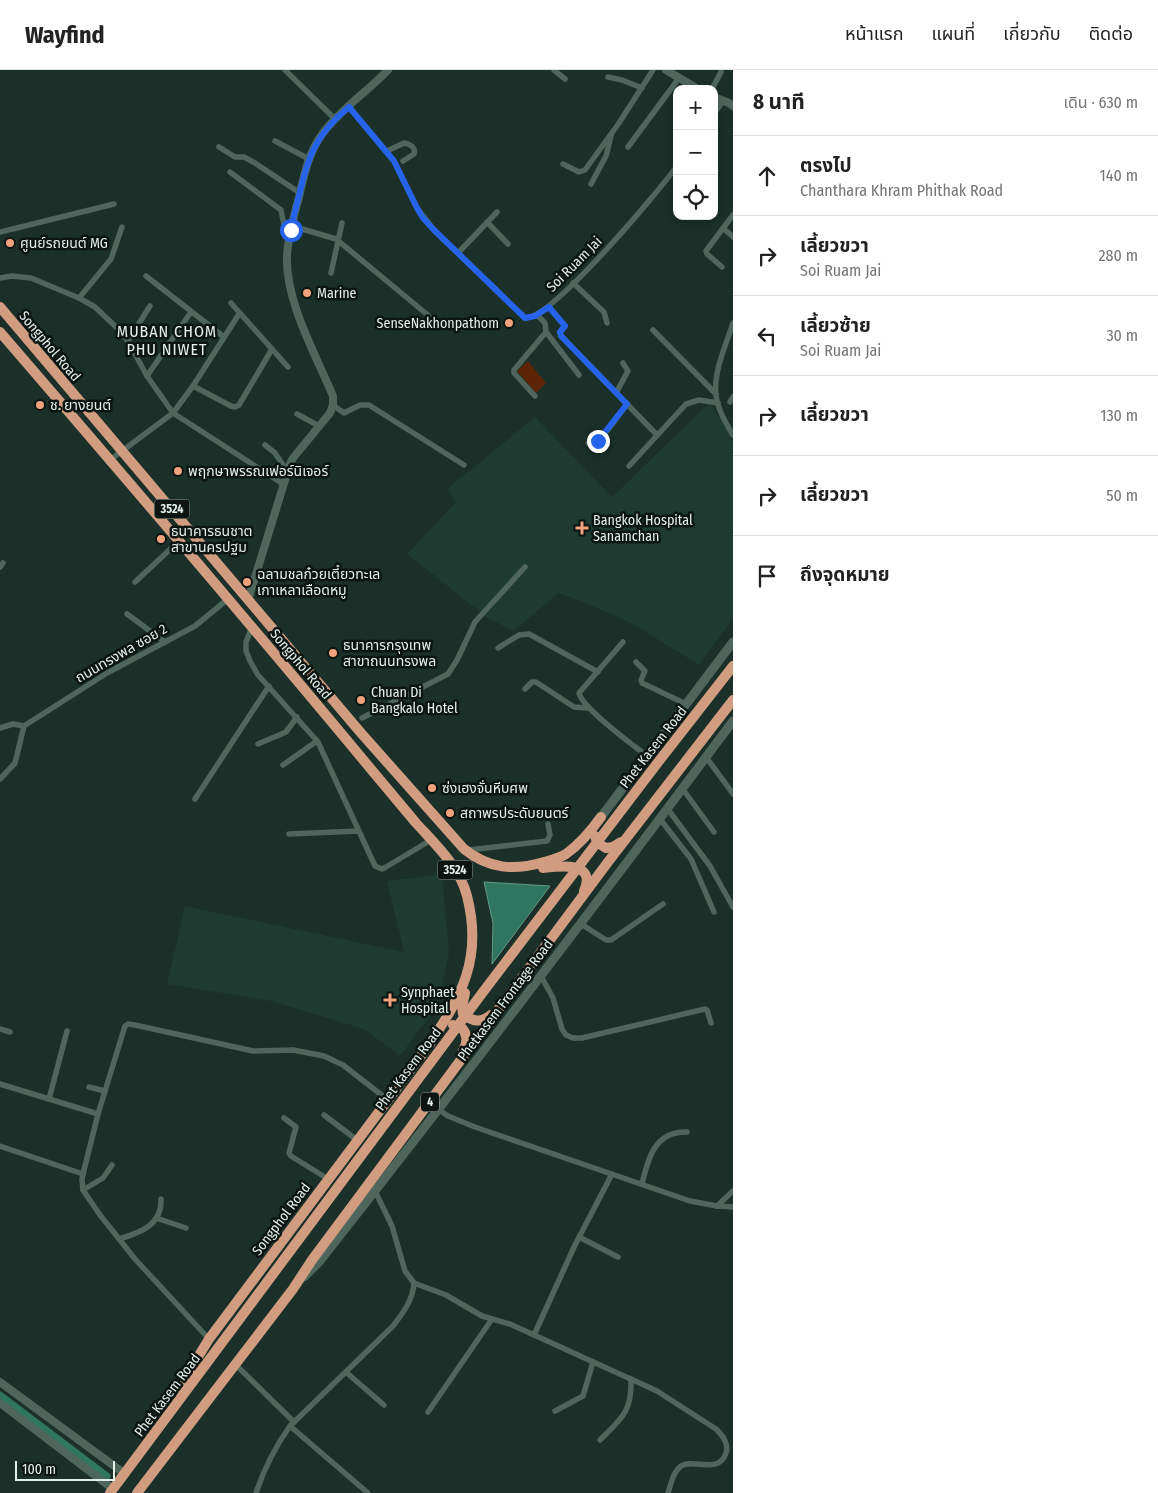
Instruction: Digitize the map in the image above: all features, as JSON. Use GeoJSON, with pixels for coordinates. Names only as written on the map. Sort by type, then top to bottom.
{"type":"FeatureCollection","features":[{"type":"Feature","properties":{"kind":"highway","name":"Songphol Road"},"geometry":{"type":"LineString","coordinates":[[0,307],[248,600],[465,850],[477,860],[492,865],[514,868],[534,865],[565,855],[590,833],[601,817]]}},
{"type":"Feature","properties":{"kind":"highway","name":"Songphol Road"},"geometry":{"type":"LineString","coordinates":[[0,332],[180,540],[431,840],[457,873],[467,894],[472,922],[473,947],[468,975],[461,993],[448,1016],[427,1048],[209,1339],[170,1414]]}},
{"type":"Feature","properties":{"kind":"highway","name":"Phet Kasem Road"},"geometry":{"type":"LineString","coordinates":[[111,1491],[483,992],[733,666]]}},
{"type":"Feature","properties":{"kind":"highway","name":"4"},"geometry":{"type":"LineString","coordinates":[[140,1492],[293,1289],[312,1260],[500,1006],[733,700]]}},
{"type":"Feature","properties":{"kind":"highway"},"geometry":{"type":"LineString","coordinates":[[332,723],[344,712]]}},
{"type":"Feature","properties":{"kind":"highway"},"geometry":{"type":"LineString","coordinates":[[601,817],[595,830],[596,839],[600,845],[606,848],[613,847],[626,839]]}},
{"type":"Feature","properties":{"kind":"highway"},"geometry":{"type":"LineString","coordinates":[[514,868],[533,869],[568,866],[579,868],[585,873],[587,884],[570,913]]}},
{"type":"Feature","properties":{"kind":"highway"},"geometry":{"type":"LineString","coordinates":[[468,975],[462,1007],[463,1014],[472,1020],[483,1020],[500,1006]]}},
{"type":"Feature","properties":{"kind":"highway"},"geometry":{"type":"LineString","coordinates":[[427,1048],[448,1025],[454,1024],[461,1027],[467,1042],[452,1072]]}},
{"type":"Feature","properties":{"kind":"main road"},"geometry":{"type":"LineString","coordinates":[[601,817],[733,642]]}},
{"type":"Feature","properties":{"kind":"main road","name":"Phetkasem Frontage Road"},"geometry":{"type":"LineString","coordinates":[[293,1289],[319,1262],[438,1110],[581,924],[733,721]]}},
{"type":"Feature","properties":{"kind":"street"},"geometry":{"type":"LineString","coordinates":[[285,70],[335,119]]}},
{"type":"Feature","properties":{"kind":"street"},"geometry":{"type":"LineString","coordinates":[[248,600],[276,513],[283,484],[293,458],[330,413],[333,405],[333,396],[304,327],[288,280],[287,262],[292,228],[309,159],[322,134],[335,119],[388,70]]}},
{"type":"Feature","properties":{"kind":"street"},"geometry":{"type":"LineString","coordinates":[[554,70],[566,79]]}},
{"type":"Feature","properties":{"kind":"street"},"geometry":{"type":"LineString","coordinates":[[563,164],[582,172],[585,170],[642,88],[652,70]]}},
{"type":"Feature","properties":{"kind":"street"},"geometry":{"type":"LineString","coordinates":[[666,70],[677,74],[692,85]]}},
{"type":"Feature","properties":{"kind":"street"},"geometry":{"type":"LineString","coordinates":[[714,85],[721,72]]}},
{"type":"Feature","properties":{"kind":"street"},"geometry":{"type":"LineString","coordinates":[[628,147],[677,74]]}},
{"type":"Feature","properties":{"kind":"street"},"geometry":{"type":"LineString","coordinates":[[608,76],[642,88]]}},
{"type":"Feature","properties":{"kind":"street"},"geometry":{"type":"LineString","coordinates":[[718,98],[730,102]]}},
{"type":"Feature","properties":{"kind":"street"},"geometry":{"type":"LineString","coordinates":[[718,111],[730,102]]}},
{"type":"Feature","properties":{"kind":"street"},"geometry":{"type":"LineString","coordinates":[[349,107],[394,161],[423,218],[522,316],[530,318],[537,315],[544,323],[546,332],[579,375]]}},
{"type":"Feature","properties":{"kind":"street"},"geometry":{"type":"LineString","coordinates":[[592,184],[606,156],[611,134]]}},
{"type":"Feature","properties":{"kind":"street"},"geometry":{"type":"LineString","coordinates":[[275,141],[309,159]]}},
{"type":"Feature","properties":{"kind":"street"},"geometry":{"type":"LineString","coordinates":[[387,151],[404,143],[413,147],[414,154],[403,161]]}},
{"type":"Feature","properties":{"kind":"street"},"geometry":{"type":"LineString","coordinates":[[219,147],[235,157],[248,159],[300,194]]}},
{"type":"Feature","properties":{"kind":"street"},"geometry":{"type":"LineString","coordinates":[[230,172],[281,210],[284,225],[327,235],[338,240],[429,316]]}},
{"type":"Feature","properties":{"kind":"street","name":"Soi Ruam Jai"},"geometry":{"type":"LineString","coordinates":[[537,315],[549,307],[622,232],[673,172]]}},
{"type":"Feature","properties":{"kind":"street"},"geometry":{"type":"LineString","coordinates":[[0,232],[114,204]]}},
{"type":"Feature","properties":{"kind":"street"},"geometry":{"type":"LineString","coordinates":[[458,253],[497,212]]}},
{"type":"Feature","properties":{"kind":"street"},"geometry":{"type":"LineString","coordinates":[[722,267],[706,251],[733,215]]}},
{"type":"Feature","properties":{"kind":"street"},"geometry":{"type":"LineString","coordinates":[[488,222],[508,244]]}},
{"type":"Feature","properties":{"kind":"street"},"geometry":{"type":"LineString","coordinates":[[331,273],[342,223]]}},
{"type":"Feature","properties":{"kind":"street"},"geometry":{"type":"LineString","coordinates":[[79,298],[111,259],[122,227]]}},
{"type":"Feature","properties":{"kind":"street"},"geometry":{"type":"LineString","coordinates":[[723,228],[733,237]]}},
{"type":"Feature","properties":{"kind":"street"},"geometry":{"type":"LineString","coordinates":[[0,278],[12,276],[30,278],[79,298],[104,315],[128,342],[147,376],[173,413],[283,484]]}},
{"type":"Feature","properties":{"kind":"street"},"geometry":{"type":"LineString","coordinates":[[146,276],[224,337]]}},
{"type":"Feature","properties":{"kind":"street"},"geometry":{"type":"LineString","coordinates":[[573,283],[604,312],[607,323]]}},
{"type":"Feature","properties":{"kind":"street"},"geometry":{"type":"LineString","coordinates":[[231,304],[288,367]]}},
{"type":"Feature","properties":{"kind":"street"},"geometry":{"type":"LineString","coordinates":[[128,342],[150,306]]}},
{"type":"Feature","properties":{"kind":"street"},"geometry":{"type":"LineString","coordinates":[[549,307],[565,326],[560,332],[561,336],[657,434]]}},
{"type":"Feature","properties":{"kind":"street"},"geometry":{"type":"LineString","coordinates":[[147,376],[191,312]]}},
{"type":"Feature","properties":{"kind":"street"},"geometry":{"type":"LineString","coordinates":[[110,460],[173,413],[240,314]]}},
{"type":"Feature","properties":{"kind":"street"},"geometry":{"type":"LineString","coordinates":[[733,323],[718,372],[716,394],[718,403],[733,435]]}},
{"type":"Feature","properties":{"kind":"street"},"geometry":{"type":"LineString","coordinates":[[653,330],[716,394]]}},
{"type":"Feature","properties":{"kind":"street"},"geometry":{"type":"LineString","coordinates":[[535,396],[514,373],[514,370],[546,332]]}},
{"type":"Feature","properties":{"kind":"street"},"geometry":{"type":"LineString","coordinates":[[193,386],[235,408],[239,405],[272,349]]}},
{"type":"Feature","properties":{"kind":"street"},"geometry":{"type":"LineString","coordinates":[[616,393],[628,371],[623,363]]}},
{"type":"Feature","properties":{"kind":"street"},"geometry":{"type":"LineString","coordinates":[[629,466],[677,412],[692,401],[706,400],[718,403]]}},
{"type":"Feature","properties":{"kind":"street"},"geometry":{"type":"LineString","coordinates":[[588,443],[601,439],[627,404]]}},
{"type":"Feature","properties":{"kind":"street"},"geometry":{"type":"LineString","coordinates":[[333,405],[344,413],[360,405],[369,405],[464,465]]}},
{"type":"Feature","properties":{"kind":"street"},"geometry":{"type":"LineString","coordinates":[[297,414],[319,426]]}},
{"type":"Feature","properties":{"kind":"street"},"geometry":{"type":"LineString","coordinates":[[265,445],[275,453],[288,471]]}},
{"type":"Feature","properties":{"kind":"street"},"geometry":{"type":"LineString","coordinates":[[136,582],[180,540]]}},
{"type":"Feature","properties":{"kind":"street"},"geometry":{"type":"LineString","coordinates":[[362,718],[448,674],[457,660],[475,622],[525,567]]}},
{"type":"Feature","properties":{"kind":"street","name":"ถนนทรงพล ซอย 2"},"geometry":{"type":"LineString","coordinates":[[24,726],[107,673],[195,626],[228,599]]}},
{"type":"Feature","properties":{"kind":"street"},"geometry":{"type":"LineString","coordinates":[[127,614],[165,642]]}},
{"type":"Feature","properties":{"kind":"street"},"geometry":{"type":"LineString","coordinates":[[252,627],[246,642],[246,651],[250,661],[258,675],[317,741],[374,866],[382,869],[431,840]]}},
{"type":"Feature","properties":{"kind":"street"},"geometry":{"type":"LineString","coordinates":[[498,648],[520,635],[529,634],[598,672]]}},
{"type":"Feature","properties":{"kind":"street"},"geometry":{"type":"LineString","coordinates":[[623,642],[579,693],[581,700],[588,708],[647,756]]}},
{"type":"Feature","properties":{"kind":"street"},"geometry":{"type":"LineString","coordinates":[[636,662],[645,671],[641,680],[642,684],[686,704]]}},
{"type":"Feature","properties":{"kind":"street"},"geometry":{"type":"LineString","coordinates":[[525,689],[532,682],[536,682],[574,707],[588,708]]}},
{"type":"Feature","properties":{"kind":"street"},"geometry":{"type":"LineString","coordinates":[[195,799],[269,686]]}},
{"type":"Feature","properties":{"kind":"street"},"geometry":{"type":"LineString","coordinates":[[258,744],[286,732],[297,717]]}},
{"type":"Feature","properties":{"kind":"street"},"geometry":{"type":"LineString","coordinates":[[0,728],[13,724],[24,726],[15,764],[0,779]]}},
{"type":"Feature","properties":{"kind":"street"},"geometry":{"type":"LineString","coordinates":[[283,765],[317,741]]}},
{"type":"Feature","properties":{"kind":"street"},"geometry":{"type":"LineString","coordinates":[[706,757],[733,794]]}},
{"type":"Feature","properties":{"kind":"street"},"geometry":{"type":"LineString","coordinates":[[682,788],[714,832]]}},
{"type":"Feature","properties":{"kind":"street"},"geometry":{"type":"LineString","coordinates":[[668,808],[710,866],[733,907]]}},
{"type":"Feature","properties":{"kind":"street"},"geometry":{"type":"LineString","coordinates":[[660,819],[691,859],[714,912]]}},
{"type":"Feature","properties":{"kind":"street"},"geometry":{"type":"LineString","coordinates":[[465,850],[547,841],[550,835],[548,824]]}},
{"type":"Feature","properties":{"kind":"street"},"geometry":{"type":"LineString","coordinates":[[288,834],[358,830]]}},
{"type":"Feature","properties":{"kind":"street"},"geometry":{"type":"LineString","coordinates":[[581,924],[606,940],[611,940],[663,904]]}},
{"type":"Feature","properties":{"kind":"street"},"geometry":{"type":"LineString","coordinates":[[541,976],[553,998],[562,1029],[566,1035],[573,1038],[582,1038],[705,1009],[707,1010],[710,1023]]}},
{"type":"Feature","properties":{"kind":"street"},"geometry":{"type":"LineString","coordinates":[[209,1339],[170,1298],[119,1238],[83,1190],[83,1174],[98,1114],[125,1026],[128,1024],[253,1051],[293,1050],[324,1056],[343,1065],[388,1100]]}},
{"type":"Feature","properties":{"kind":"street"},"geometry":{"type":"LineString","coordinates":[[0,1029],[10,1032]]}},
{"type":"Feature","properties":{"kind":"street"},"geometry":{"type":"LineString","coordinates":[[49,1099],[67,1031]]}},
{"type":"Feature","properties":{"kind":"street"},"geometry":{"type":"LineString","coordinates":[[0,1084],[98,1114]]}},
{"type":"Feature","properties":{"kind":"street"},"geometry":{"type":"LineString","coordinates":[[89,1087],[105,1092]]}},
{"type":"Feature","properties":{"kind":"street"},"geometry":{"type":"LineString","coordinates":[[438,1110],[448,1116],[475,1126],[690,1201],[717,1206],[733,1206]]}},
{"type":"Feature","properties":{"kind":"street"},"geometry":{"type":"LineString","coordinates":[[324,1115],[357,1140]]}},
{"type":"Feature","properties":{"kind":"street"},"geometry":{"type":"LineString","coordinates":[[284,1118],[296,1127],[289,1153],[291,1156],[328,1179]]}},
{"type":"Feature","properties":{"kind":"street"},"geometry":{"type":"LineString","coordinates":[[642,1184],[647,1160],[658,1144],[668,1135],[676,1132],[687,1132]]}},
{"type":"Feature","properties":{"kind":"street"},"geometry":{"type":"LineString","coordinates":[[0,1146],[83,1174]]}},
{"type":"Feature","properties":{"kind":"street"},"geometry":{"type":"LineString","coordinates":[[83,1190],[103,1178],[112,1165]]}},
{"type":"Feature","properties":{"kind":"street"},"geometry":{"type":"LineString","coordinates":[[534,1335],[579,1237],[612,1174]]}},
{"type":"Feature","properties":{"kind":"street"},"geometry":{"type":"LineString","coordinates":[[375,1191],[392,1226],[405,1271],[414,1283],[446,1294],[482,1316],[499,1319],[631,1379],[670,1399],[716,1429],[726,1445],[726,1453],[720,1462],[713,1465],[686,1463],[675,1472],[668,1493]]}},
{"type":"Feature","properties":{"kind":"street"},"geometry":{"type":"LineString","coordinates":[[717,1206],[733,1191]]}},
{"type":"Feature","properties":{"kind":"street"},"geometry":{"type":"LineString","coordinates":[[119,1238],[141,1232],[156,1218],[162,1208],[161,1199]]}},
{"type":"Feature","properties":{"kind":"street"},"geometry":{"type":"LineString","coordinates":[[156,1218],[186,1228]]}},
{"type":"Feature","properties":{"kind":"street"},"geometry":{"type":"LineString","coordinates":[[579,1237],[618,1257]]}},
{"type":"Feature","properties":{"kind":"street"},"geometry":{"type":"LineString","coordinates":[[264,1493],[257,1490],[272,1455],[292,1424],[383,1338],[397,1321],[413,1293],[414,1283]]}},
{"type":"Feature","properties":{"kind":"street"},"geometry":{"type":"LineString","coordinates":[[428,1412],[492,1318]]}},
{"type":"Feature","properties":{"kind":"street"},"geometry":{"type":"LineString","coordinates":[[555,1411],[582,1396],[593,1362]]}},
{"type":"Feature","properties":{"kind":"street"},"geometry":{"type":"LineString","coordinates":[[235,1364],[292,1424],[368,1493]]}},
{"type":"Feature","properties":{"kind":"street"},"geometry":{"type":"LineString","coordinates":[[346,1373],[384,1405]]}},
{"type":"Feature","properties":{"kind":"street"},"geometry":{"type":"LineString","coordinates":[[600,1440],[627,1411],[631,1379]]}},
{"type":"Feature","properties":{"kind":"street"},"geometry":{"type":"LineString","coordinates":[[0,1382],[125,1474]]}},
{"type":"Feature","properties":{"kind":"street"},"geometry":{"type":"LineString","coordinates":[[0,1404],[111,1491]]}},
{"type":"Feature","properties":{"kind":"shaded area"},"geometry":{"type":"Polygon","coordinates":[[[528,361],[546,383],[536,393],[517,371],[528,361]]]}},
{"type":"Feature","properties":{"kind":"shaded area","name":"Bangkok Hospital Sanamchan"},"geometry":{"type":"Polygon","coordinates":[[[707,405],[713,407],[733,441],[733,618],[699,665],[635,625],[558,593],[514,631],[489,619],[407,554],[456,502],[447,489],[535,417],[612,497],[707,405]]]}},
{"type":"Feature","properties":{"kind":"shaded area"},"geometry":{"type":"Polygon","coordinates":[[[442,874],[449,953],[438,1006],[400,1056],[364,1029],[271,1001],[167,984],[185,906],[404,952],[387,881],[442,874]]]}},
{"type":"Feature","properties":{"kind":"shaded area"},"geometry":{"type":"Polygon","coordinates":[[[484,882],[550,886],[492,964],[493,923],[484,882]]]}},
{"type":"Feature","properties":{"kind":"waterway"},"geometry":{"type":"LineString","coordinates":[[0,1395],[107,1476]]}},
{"type":"Feature","properties":{"kind":"place","name":"ศูนย์รถยนต์ MG"},"geometry":{"type":"Point","coordinates":[10,243]}},
{"type":"Feature","properties":{"kind":"place","name":"Marine"},"geometry":{"type":"Point","coordinates":[307,293]}},
{"type":"Feature","properties":{"kind":"place","name":"SenseNakhonpathom"},"geometry":{"type":"Point","coordinates":[509,323]}},
{"type":"Feature","properties":{"kind":"place","name":"ช. ยางยนต์"},"geometry":{"type":"Point","coordinates":[40,405]}},
{"type":"Feature","properties":{"kind":"place","name":"พฤกษาพรรณเฟอร์นิเจอร์"},"geometry":{"type":"Point","coordinates":[178,471]}},
{"type":"Feature","properties":{"kind":"place","name":"Bangkok Hospital Sanamchan"},"geometry":{"type":"Point","coordinates":[582,528]}},
{"type":"Feature","properties":{"kind":"place","name":"ธนาคารธนชาต สาขานครปฐม"},"geometry":{"type":"Point","coordinates":[161,539]}},
{"type":"Feature","properties":{"kind":"place","name":"ฉลามชลก๋วยเตี๋ยวทะเล เกาเหลาเลือดหมู"},"geometry":{"type":"Point","coordinates":[247,582]}},
{"type":"Feature","properties":{"kind":"place","name":"ธนาคารกรุงเทพ สาขาถนนทรงพล"},"geometry":{"type":"Point","coordinates":[333,653]}},
{"type":"Feature","properties":{"kind":"place","name":"Chuan Di Bangkalo Hotel"},"geometry":{"type":"Point","coordinates":[361,700]}},
{"type":"Feature","properties":{"kind":"place","name":"ซ่งเฮงจั่นหีบศพ"},"geometry":{"type":"Point","coordinates":[432,788]}},
{"type":"Feature","properties":{"kind":"place","name":"สถาพรประดับยนตร์"},"geometry":{"type":"Point","coordinates":[450,813]}},
{"type":"Feature","properties":{"kind":"place","name":"Synphaet Hospital"},"geometry":{"type":"Point","coordinates":[390,1000]}},
{"type":"Feature","properties":{"kind":"district","name":"MUBAN CHOM PHU NIWET"},"geometry":{"type":"Point","coordinates":[167,340]}},
{"type":"Feature","properties":{"kind":"route"},"geometry":{"type":"LineString","coordinates":[[291,230],[311,154],[322,134],[349,107],[394,161],[417,208],[434,230],[522,316],[530,318],[549,307],[565,326],[560,332],[561,336],[627,404],[598,441]]}}]}
